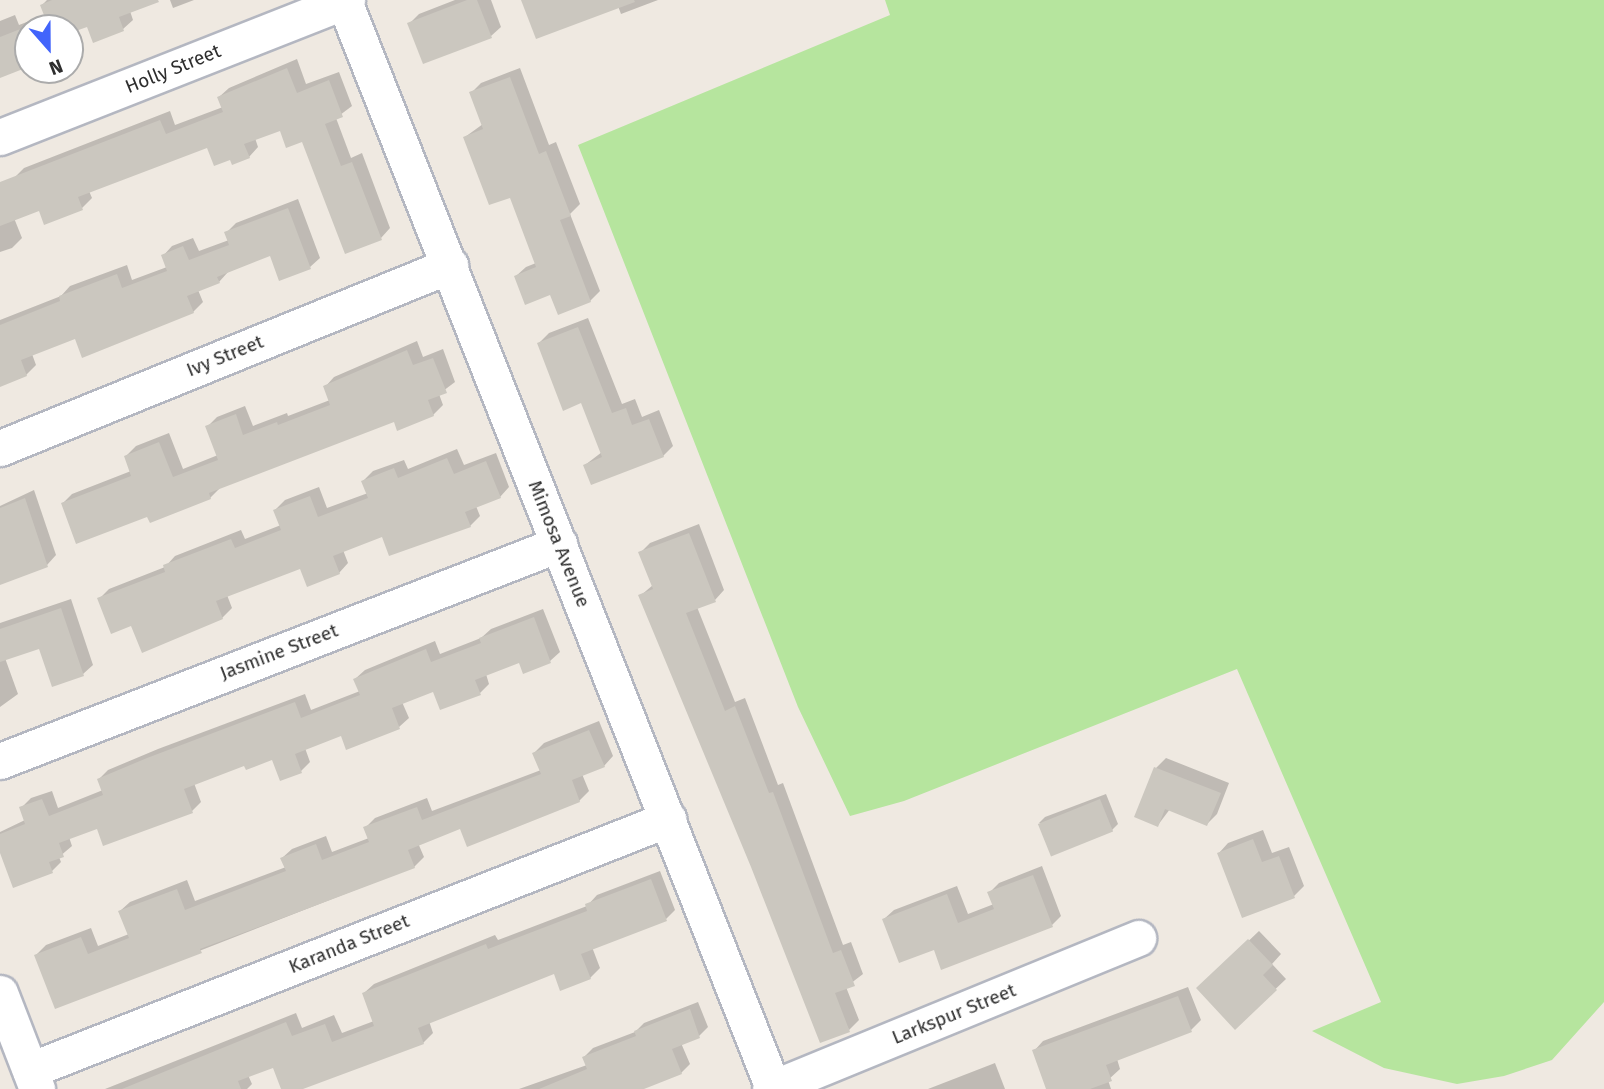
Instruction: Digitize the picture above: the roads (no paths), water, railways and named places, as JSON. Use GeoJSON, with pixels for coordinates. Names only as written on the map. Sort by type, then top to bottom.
{"type":"FeatureCollection","features":[{"type":"Feature","properties":{"kind":"street","name":"Holly Street"},"geometry":{"type":"LineString","coordinates":[[0,137],[345,1]]}},
{"type":"Feature","properties":{"kind":"street","name":"Mimosa Avenue"},"geometry":{"type":"LineString","coordinates":[[345,1],[772,1088]]}},
{"type":"Feature","properties":{"kind":"street","name":"Ivy Street"},"geometry":{"type":"LineString","coordinates":[[0,448],[450,265]]}},
{"type":"Feature","properties":{"kind":"street","name":"Jasmine Street"},"geometry":{"type":"LineString","coordinates":[[0,761],[559,544]]}},
{"type":"Feature","properties":{"kind":"street","name":"Karanda Street"},"geometry":{"type":"LineString","coordinates":[[33,1080],[668,818]]}},
{"type":"Feature","properties":{"kind":"street","name":"Larkspur Street"},"geometry":{"type":"LineString","coordinates":[[772,1088],[1138,938]]}},
{"type":"Feature","properties":{"kind":"street"},"geometry":{"type":"LineString","coordinates":[[0,993],[33,1080]]}}]}
